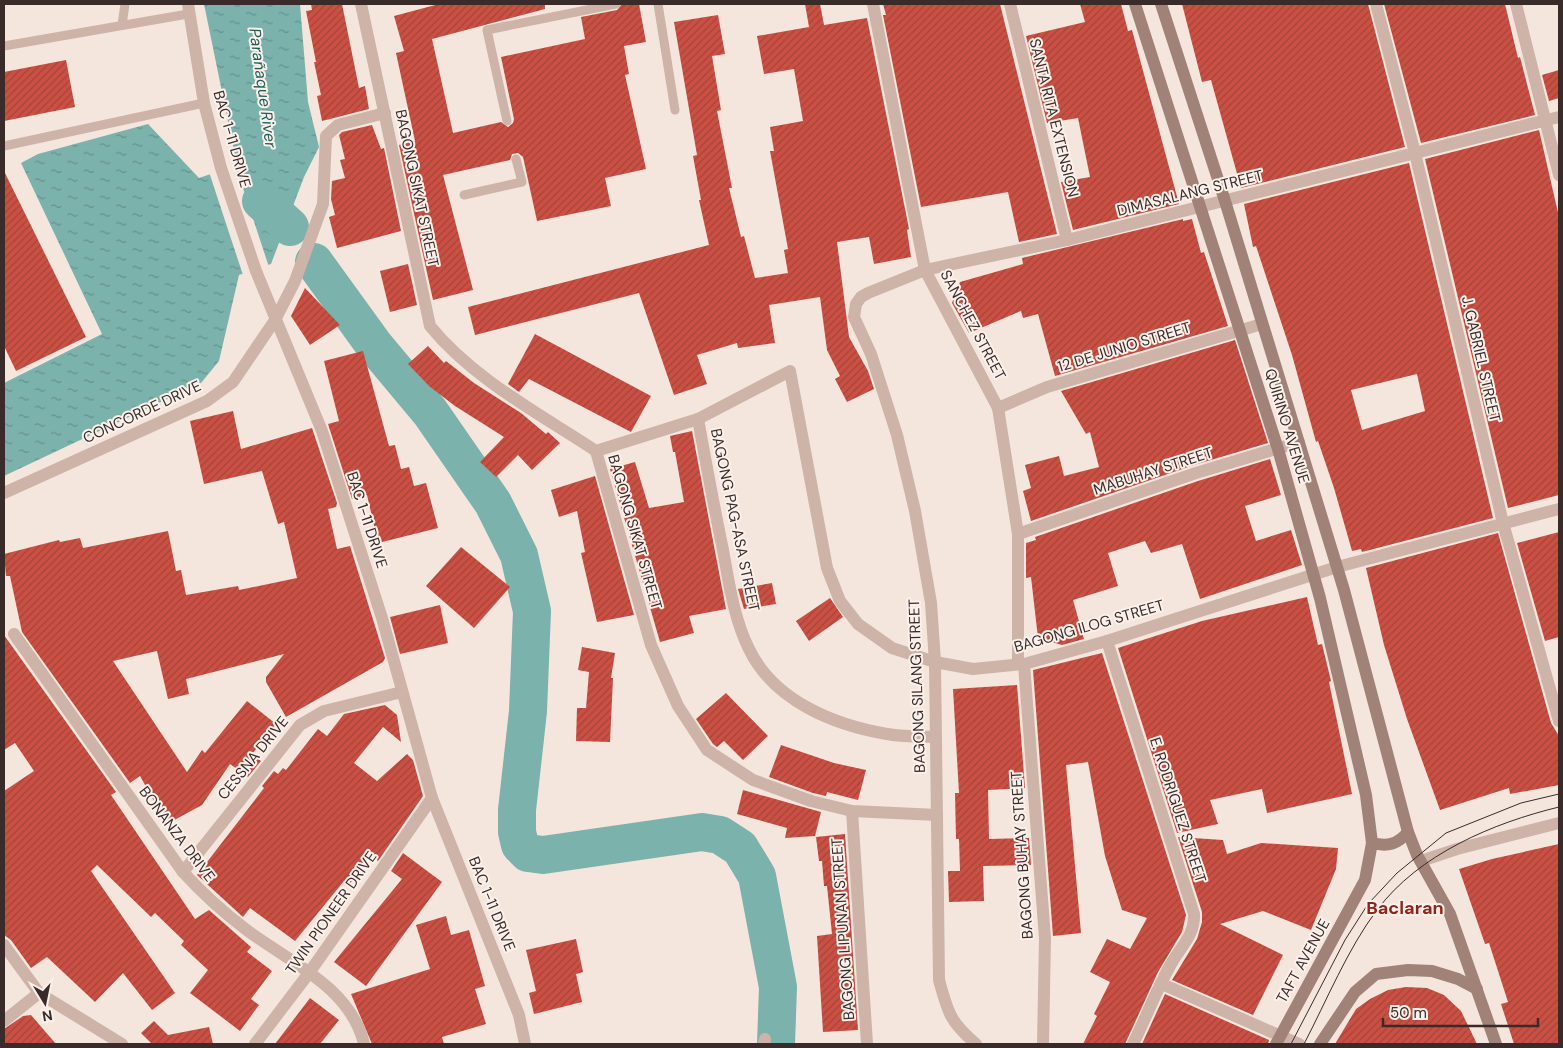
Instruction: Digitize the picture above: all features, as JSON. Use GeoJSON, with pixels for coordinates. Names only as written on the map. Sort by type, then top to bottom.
{"type":"FeatureCollection","features":[{"type":"Feature","properties":{"kind":"main road","name":"QUIRINO AVENUE"},"geometry":{"type":"LineString","coordinates":[[1135,4],[1278,449],[1313,573],[1366,795],[1372,843],[1369,866]]}},
{"type":"Feature","properties":{"kind":"main road","name":"QUIRINO AVENUE"},"geometry":{"type":"LineString","coordinates":[[1161,4],[1337,567],[1408,832],[1419,858],[1450,914],[1496,1044]]}},
{"type":"Feature","properties":{"kind":"main road"},"geometry":{"type":"LineString","coordinates":[[1372,843],[1392,844],[1401,840],[1408,832]]}},
{"type":"Feature","properties":{"kind":"main road","name":"TAFT AVENUE"},"geometry":{"type":"LineString","coordinates":[[1279,1040],[1358,894],[1369,866]]}},
{"type":"Feature","properties":{"kind":"main road"},"geometry":{"type":"LineString","coordinates":[[1320,1044],[1355,992],[1376,974],[1408,970],[1432,971],[1458,979],[1477,989]]}},
{"type":"Feature","properties":{"kind":"street","name":"BAGONG SIKAT STREET"},"geometry":{"type":"LineString","coordinates":[[361,4],[430,326],[440,338],[488,379],[596,451],[651,645],[678,706],[707,750],[753,780],[811,801],[852,811],[937,815]]}},
{"type":"Feature","properties":{"kind":"street","name":"SANCHEZ STREET"},"geometry":{"type":"LineString","coordinates":[[872,4],[925,270],[998,408],[1018,534],[1021,664]]}},
{"type":"Feature","properties":{"kind":"street","name":"SANTA RITA EXTENSION"},"geometry":{"type":"LineString","coordinates":[[1010,4],[1067,240]]}},
{"type":"Feature","properties":{"kind":"street","name":"J. GABRIEL STREET"},"geometry":{"type":"LineString","coordinates":[[1376,4],[1415,153],[1503,523],[1559,721]]}},
{"type":"Feature","properties":{"kind":"street"},"geometry":{"type":"LineString","coordinates":[[1516,4],[1559,175]]}},
{"type":"Feature","properties":{"kind":"street","name":"BAC 1-11 DRIVE"},"geometry":{"type":"LineString","coordinates":[[188,9],[204,103],[221,168],[256,271],[322,431],[382,618],[432,798],[519,1014],[525,1044]]}},
{"type":"Feature","properties":{"kind":"street","name":"CONCORDE DRIVE"},"geometry":{"type":"LineString","coordinates":[[4,493],[207,401],[233,382],[275,320],[295,281],[323,204],[326,136],[338,125],[385,113]]}},
{"type":"Feature","properties":{"kind":"street","name":"DIMASALANG STREET"},"geometry":{"type":"LineString","coordinates":[[858,325],[854,312],[861,297],[925,270],[1067,240],[1559,117]]}},
{"type":"Feature","properties":{"kind":"street","name":"12 DE JUNIO STREET"},"geometry":{"type":"LineString","coordinates":[[998,408],[1047,387],[1262,324]]}},
{"type":"Feature","properties":{"kind":"street","name":"BAGONG SILANG STREET"},"geometry":{"type":"LineString","coordinates":[[858,325],[871,354],[897,435],[915,510],[931,602],[935,662],[939,980],[946,1006],[956,1027],[976,1044]]}},
{"type":"Feature","properties":{"kind":"street","name":"BAGONG ILOG STREET"},"geometry":{"type":"LineString","coordinates":[[698,419],[790,371],[828,568],[840,601],[858,624],[892,648],[935,662],[972,669],[1021,664],[1107,641],[1313,573],[1559,509]]}},
{"type":"Feature","properties":{"kind":"street"},"geometry":{"type":"LineString","coordinates":[[596,451],[698,419]]}},
{"type":"Feature","properties":{"kind":"street","name":"BAGONG PAG-ASA STREET"},"geometry":{"type":"LineString","coordinates":[[698,419],[732,599],[749,650],[766,675],[787,694],[819,715],[851,726],[888,734],[936,737]]}},
{"type":"Feature","properties":{"kind":"street","name":"MABUHAY STREET"},"geometry":{"type":"LineString","coordinates":[[1018,534],[1196,473],[1299,442]]}},
{"type":"Feature","properties":{"kind":"street","name":"BONANZA DRIVE"},"geometry":{"type":"LineString","coordinates":[[14,634],[182,872],[208,900],[309,973],[342,1000],[364,1044]]}},
{"type":"Feature","properties":{"kind":"street","name":"E. RODRIGUEZ STREET"},"geometry":{"type":"LineString","coordinates":[[1107,641],[1194,914],[1191,934],[1170,966],[1133,1044]]}},
{"type":"Feature","properties":{"kind":"street","name":"BAGONG BUHAY STREET"},"geometry":{"type":"LineString","coordinates":[[1021,664],[1045,938],[1044,1044]]}},
{"type":"Feature","properties":{"kind":"street","name":"CESSNA DRIVE"},"geometry":{"type":"LineString","coordinates":[[182,872],[300,725],[324,711],[402,692]]}},
{"type":"Feature","properties":{"kind":"street","name":"TWIN PIONEER DRIVE"},"geometry":{"type":"LineString","coordinates":[[254,1044],[309,973],[432,798]]}},
{"type":"Feature","properties":{"kind":"street","name":"BAGONG LIPUNAN STREET"},"geometry":{"type":"LineString","coordinates":[[852,811],[867,1044]]}},
{"type":"Feature","properties":{"kind":"street"},"geometry":{"type":"LineString","coordinates":[[1419,858],[1559,823]]}},
{"type":"Feature","properties":{"kind":"street"},"geometry":{"type":"LineString","coordinates":[[4,945],[39,993],[122,1044]]}},
{"type":"Feature","properties":{"kind":"street"},"geometry":{"type":"LineString","coordinates":[[1162,984],[1279,1040],[1299,1044]]}},
{"type":"Feature","properties":{"kind":"street"},"geometry":{"type":"LineString","coordinates":[[4,1021],[39,993]]}},
{"type":"Feature","properties":{"kind":"lane"},"geometry":{"type":"LineString","coordinates":[[122,25],[125,4]]}},
{"type":"Feature","properties":{"kind":"lane"},"geometry":{"type":"LineString","coordinates":[[508,121],[487,30],[616,4]]}},
{"type":"Feature","properties":{"kind":"lane"},"geometry":{"type":"LineString","coordinates":[[658,4],[675,110]]}},
{"type":"Feature","properties":{"kind":"lane"},"geometry":{"type":"LineString","coordinates":[[4,46],[122,25],[188,9]]}},
{"type":"Feature","properties":{"kind":"lane"},"geometry":{"type":"LineString","coordinates":[[4,146],[204,103]]}},
{"type":"Feature","properties":{"kind":"lane"},"geometry":{"type":"LineString","coordinates":[[464,195],[522,182],[516,159]]}},
{"type":"Feature","properties":{"kind":"water","name":"Parañaque River"},"geometry":{"type":"Polygon","coordinates":[[[204,4],[300,4],[308,102],[319,147],[304,177],[271,264],[239,275],[219,361],[201,383],[4,476],[4,383],[102,334],[21,163],[38,154],[148,124],[199,178],[237,165],[204,4]]]}},
{"type":"Feature","properties":{"kind":"pier"},"geometry":{"type":"Polygon","coordinates":[[[235,164],[269,267],[243,275],[209,172],[235,164]]]}},
{"type":"Feature","properties":{"kind":"building"},"geometry":{"type":"Polygon","coordinates":[[[311,4],[342,4],[359,88],[365,86],[369,109],[322,121],[317,96],[321,95],[306,11],[312,10],[311,4]]]}},
{"type":"Feature","properties":{"kind":"building"},"geometry":{"type":"Polygon","coordinates":[[[439,4],[545,4],[545,9],[432,39],[453,133],[501,122],[508,127],[513,123],[514,119],[501,57],[585,39],[581,17],[617,10],[622,4],[639,4],[646,42],[624,46],[629,74],[625,75],[646,169],[605,178],[611,206],[537,221],[523,157],[518,153],[512,154],[510,160],[443,175],[473,290],[433,300],[399,145],[415,141],[396,53],[404,51],[394,16],[439,4]]]}},
{"type":"Feature","properties":{"kind":"building"},"geometry":{"type":"Polygon","coordinates":[[[805,4],[820,4],[824,25],[867,18],[909,229],[907,230],[911,257],[874,264],[869,237],[837,242],[849,337],[868,371],[874,389],[847,402],[835,379],[840,376],[827,350],[820,297],[769,305],[775,343],[738,348],[737,343],[697,355],[707,384],[674,395],[639,293],[475,335],[468,307],[709,245],[699,200],[701,200],[693,156],[697,155],[674,22],[718,15],[725,54],[712,56],[721,110],[717,111],[732,188],[729,188],[741,237],[744,236],[755,278],[788,273],[784,250],[788,249],[770,151],[774,151],[770,127],[803,121],[794,69],[764,74],[757,36],[809,27],[805,4]]]}},
{"type":"Feature","properties":{"kind":"building"},"geometry":{"type":"Polygon","coordinates":[[[883,4],[1000,4],[1057,234],[1019,242],[1008,192],[921,207],[883,15],[886,15],[883,4]]]}},
{"type":"Feature","properties":{"kind":"building"},"geometry":{"type":"Polygon","coordinates":[[[1080,4],[1121,4],[1128,31],[1132,30],[1179,204],[1073,230],[1061,182],[1090,177],[1078,118],[1047,123],[1026,36],[1085,22],[1080,4]]]}},
{"type":"Feature","properties":{"kind":"building"},"geometry":{"type":"Polygon","coordinates":[[[1182,4],[1368,4],[1405,147],[1241,188],[1211,80],[1202,82],[1182,4]]]}},
{"type":"Feature","properties":{"kind":"building"},"geometry":{"type":"Polygon","coordinates":[[[1384,4],[1505,4],[1518,58],[1520,57],[1535,115],[1421,143],[1384,4]]]}},
{"type":"Feature","properties":{"kind":"building"},"geometry":{"type":"Polygon","coordinates":[[[66,60],[75,107],[4,121],[4,72],[66,60]]]}},
{"type":"Feature","properties":{"kind":"building"},"geometry":{"type":"Polygon","coordinates":[[[1559,70],[1559,98],[1549,101],[1542,75],[1559,70]]]}},
{"type":"Feature","properties":{"kind":"building"},"geometry":{"type":"Polygon","coordinates":[[[372,125],[381,149],[384,148],[401,231],[337,248],[329,217],[335,215],[331,199],[332,181],[345,178],[340,160],[345,159],[339,135],[342,132],[372,125]]]}},
{"type":"Feature","properties":{"kind":"building"},"geometry":{"type":"Polygon","coordinates":[[[1539,130],[1559,217],[1559,495],[1508,508],[1425,159],[1539,130]]]}},
{"type":"Feature","properties":{"kind":"building"},"geometry":{"type":"Polygon","coordinates":[[[1409,163],[1493,518],[1362,552],[1361,549],[1352,551],[1334,488],[1318,441],[1316,442],[1292,355],[1256,246],[1253,247],[1244,204],[1409,163]],[[1417,374],[1351,390],[1362,430],[1425,411],[1417,374]]]}},
{"type":"Feature","properties":{"kind":"building"},"geometry":{"type":"Polygon","coordinates":[[[4,171],[86,337],[16,371],[4,346],[4,171]]]}},
{"type":"Feature","properties":{"kind":"building"},"geometry":{"type":"Polygon","coordinates":[[[1183,219],[1183,221],[1192,219],[1201,253],[1204,252],[1228,326],[1055,376],[1038,314],[1023,318],[1021,311],[969,333],[952,303],[960,282],[1023,264],[1022,258],[1183,219]]]}},
{"type":"Feature","properties":{"kind":"building"},"geometry":{"type":"Polygon","coordinates":[[[408,264],[417,305],[390,312],[380,271],[408,264]]]}},
{"type":"Feature","properties":{"kind":"building"},"geometry":{"type":"Polygon","coordinates":[[[305,288],[340,325],[310,345],[291,316],[305,288]]]}},
{"type":"Feature","properties":{"kind":"building"},"geometry":{"type":"Polygon","coordinates":[[[535,334],[651,396],[631,432],[529,379],[519,392],[508,384],[535,334]]]}},
{"type":"Feature","properties":{"kind":"building"},"geometry":{"type":"Polygon","coordinates":[[[1235,340],[1268,443],[1194,465],[1031,521],[1023,491],[1031,488],[1025,465],[1059,456],[1064,476],[1099,467],[1090,432],[1086,434],[1061,391],[1235,340]]]}},
{"type":"Feature","properties":{"kind":"building"},"geometry":{"type":"Polygon","coordinates":[[[428,346],[444,363],[446,361],[474,383],[521,413],[546,434],[548,432],[560,443],[532,470],[518,455],[496,477],[480,462],[504,437],[455,406],[429,386],[408,364],[428,346]]]}},
{"type":"Feature","properties":{"kind":"building"},"geometry":{"type":"Polygon","coordinates":[[[363,351],[389,446],[395,445],[401,469],[409,467],[414,486],[426,483],[438,528],[378,543],[367,495],[352,499],[328,424],[339,421],[324,361],[363,351]]]}},
{"type":"Feature","properties":{"kind":"building"},"geometry":{"type":"Polygon","coordinates":[[[233,411],[241,449],[312,428],[337,503],[336,507],[328,509],[337,549],[350,546],[385,658],[383,662],[286,717],[266,682],[266,677],[284,654],[186,679],[189,694],[168,699],[157,651],[113,661],[187,772],[202,750],[205,753],[247,701],[276,724],[252,754],[261,761],[248,777],[230,764],[202,805],[167,824],[140,776],[130,783],[22,632],[10,576],[6,576],[4,554],[59,540],[60,542],[80,538],[83,548],[168,531],[176,571],[181,570],[186,595],[238,586],[239,590],[297,578],[284,522],[278,524],[262,471],[204,484],[190,421],[233,411]]]}},
{"type":"Feature","properties":{"kind":"building"},"geometry":{"type":"Polygon","coordinates":[[[692,431],[726,609],[689,616],[694,633],[660,642],[610,469],[635,462],[649,508],[684,502],[675,452],[673,452],[670,436],[692,431]]]}},
{"type":"Feature","properties":{"kind":"building"},"geometry":{"type":"Polygon","coordinates":[[[1270,459],[1281,495],[1245,506],[1256,541],[1291,530],[1302,565],[1200,599],[1182,544],[1151,553],[1145,541],[1108,553],[1118,586],[1073,600],[1084,639],[1062,645],[1038,638],[1031,577],[1026,578],[1026,543],[1036,540],[1035,537],[1198,481],[1270,459]]]}},
{"type":"Feature","properties":{"kind":"building"},"geometry":{"type":"Polygon","coordinates":[[[595,476],[634,615],[597,622],[581,553],[585,552],[577,511],[559,517],[551,490],[595,476]]]}},
{"type":"Feature","properties":{"kind":"building"},"geometry":{"type":"Polygon","coordinates":[[[1559,532],[1559,637],[1545,641],[1517,543],[1559,532]]]}},
{"type":"Feature","properties":{"kind":"building"},"geometry":{"type":"Polygon","coordinates":[[[1498,533],[1551,723],[1559,736],[1559,785],[1510,794],[1509,788],[1440,810],[1407,719],[1384,645],[1366,568],[1498,533]]]}},
{"type":"Feature","properties":{"kind":"building"},"geometry":{"type":"Polygon","coordinates":[[[461,547],[510,587],[474,628],[426,586],[461,547]]]}},
{"type":"Feature","properties":{"kind":"building"},"geometry":{"type":"Polygon","coordinates":[[[772,583],[776,604],[744,609],[738,589],[772,583]]]}},
{"type":"Feature","properties":{"kind":"building"},"geometry":{"type":"Polygon","coordinates":[[[1307,597],[1318,645],[1322,644],[1331,681],[1329,682],[1352,794],[1267,813],[1262,789],[1210,800],[1218,824],[1177,833],[1118,648],[1202,621],[1307,597]]]}},
{"type":"Feature","properties":{"kind":"building"},"geometry":{"type":"Polygon","coordinates":[[[830,598],[843,617],[809,641],[796,621],[830,598]]]}},
{"type":"Feature","properties":{"kind":"building"},"geometry":{"type":"Polygon","coordinates":[[[440,605],[448,643],[400,654],[390,617],[440,605]]]}},
{"type":"Feature","properties":{"kind":"building"},"geometry":{"type":"Polygon","coordinates":[[[4,635],[116,792],[111,795],[195,919],[209,910],[251,947],[247,952],[272,971],[251,999],[259,1005],[240,1031],[190,993],[208,970],[181,945],[184,941],[155,913],[151,917],[97,865],[91,871],[175,993],[152,1010],[123,973],[95,1002],[47,957],[31,968],[11,940],[4,935],[4,791],[34,771],[15,743],[4,750],[4,635]]]}},
{"type":"Feature","properties":{"kind":"building"},"geometry":{"type":"Polygon","coordinates":[[[582,647],[615,653],[611,678],[613,678],[610,742],[576,741],[577,708],[586,708],[589,672],[578,670],[582,647]]]}},
{"type":"Feature","properties":{"kind":"building"},"geometry":{"type":"Polygon","coordinates":[[[1102,653],[1186,915],[1182,932],[1158,972],[1125,1044],[1083,1044],[1097,1016],[1094,1014],[1110,982],[1090,972],[1107,939],[1130,949],[1147,918],[1122,910],[1105,856],[1088,762],[1066,765],[1081,933],[1053,936],[1033,670],[1102,653]]]}},
{"type":"Feature","properties":{"kind":"building"},"geometry":{"type":"Polygon","coordinates":[[[1017,685],[1025,788],[988,790],[989,839],[1029,838],[1031,865],[983,866],[984,901],[949,902],[948,871],[960,871],[959,839],[956,839],[955,793],[959,793],[953,689],[1017,685]]]}},
{"type":"Feature","properties":{"kind":"building"},"geometry":{"type":"Polygon","coordinates":[[[726,693],[768,736],[743,760],[724,741],[717,747],[713,744],[696,719],[726,693]]]}},
{"type":"Feature","properties":{"kind":"building"},"geometry":{"type":"Polygon","coordinates":[[[385,705],[397,715],[401,742],[383,727],[354,763],[377,781],[407,754],[413,760],[423,796],[378,861],[371,855],[349,885],[344,881],[295,941],[250,908],[243,917],[197,875],[264,788],[262,786],[274,771],[278,774],[283,768],[286,770],[318,729],[327,736],[344,714],[385,705]]]}},
{"type":"Feature","properties":{"kind":"building"},"geometry":{"type":"Polygon","coordinates":[[[781,745],[834,763],[866,770],[858,800],[827,792],[826,796],[813,793],[769,777],[781,745]]]}},
{"type":"Feature","properties":{"kind":"building"},"geometry":{"type":"Polygon","coordinates":[[[743,790],[821,812],[815,836],[785,838],[787,828],[737,814],[743,790]]]}},
{"type":"Feature","properties":{"kind":"building"},"geometry":{"type":"Polygon","coordinates":[[[845,834],[858,1030],[823,1032],[817,936],[832,934],[827,886],[824,886],[822,861],[819,861],[816,837],[845,834]]]}},
{"type":"Feature","properties":{"kind":"building"},"geometry":{"type":"Polygon","coordinates":[[[1178,837],[1223,840],[1227,854],[1261,843],[1338,848],[1336,869],[1311,930],[1263,911],[1220,924],[1283,955],[1253,1015],[1172,980],[1197,939],[1202,922],[1202,912],[1178,837]]]}},
{"type":"Feature","properties":{"kind":"building"},"geometry":{"type":"Polygon","coordinates":[[[1559,844],[1559,1044],[1514,1044],[1501,1004],[1508,1002],[1489,943],[1485,944],[1459,869],[1492,859],[1559,844]]]}},
{"type":"Feature","properties":{"kind":"building"},"geometry":{"type":"Polygon","coordinates":[[[403,853],[442,882],[366,986],[334,962],[402,879],[391,871],[403,853]]]}},
{"type":"Feature","properties":{"kind":"building"},"geometry":{"type":"Polygon","coordinates":[[[446,916],[451,935],[469,930],[485,986],[475,989],[486,1024],[442,1037],[444,1044],[372,1044],[351,994],[430,969],[416,925],[446,916]]]}},
{"type":"Feature","properties":{"kind":"building"},"geometry":{"type":"Polygon","coordinates":[[[576,939],[583,972],[576,974],[582,1002],[534,1014],[529,993],[536,991],[526,950],[576,939]]]}},
{"type":"Feature","properties":{"kind":"building"},"geometry":{"type":"Polygon","coordinates":[[[1406,987],[1427,988],[1444,995],[1461,1011],[1477,1044],[1335,1044],[1356,1009],[1388,990],[1406,987]]]}},
{"type":"Feature","properties":{"kind":"building"},"geometry":{"type":"Polygon","coordinates":[[[1165,994],[1269,1040],[1268,1044],[1142,1044],[1165,994]]]}},
{"type":"Feature","properties":{"kind":"building"},"geometry":{"type":"Polygon","coordinates":[[[310,998],[339,1020],[320,1044],[275,1044],[310,998]]]}},
{"type":"Feature","properties":{"kind":"building"},"geometry":{"type":"Polygon","coordinates":[[[31,1015],[56,1044],[4,1044],[4,1029],[23,1016],[31,1015]]]}},
{"type":"Feature","properties":{"kind":"building"},"geometry":{"type":"Polygon","coordinates":[[[154,1021],[168,1035],[209,1027],[213,1044],[152,1044],[141,1033],[154,1021]]]}},
{"type":"Feature","properties":{"kind":"waterway"},"geometry":{"type":"LineString","coordinates":[[261,201],[290,227]]}},
{"type":"Feature","properties":{"kind":"waterway"},"geometry":{"type":"LineString","coordinates":[[314,262],[374,345],[430,412],[493,503],[519,555],[532,611],[528,711],[517,810],[517,832],[520,845],[528,853],[543,855],[702,832],[720,835],[740,848],[757,876],[778,987],[776,1044]]}},
{"type":"Feature","properties":{"kind":"tram line"},"geometry":{"type":"LineString","coordinates":[[1291,1044],[1345,940],[1368,904],[1397,873],[1446,833],[1521,803],[1559,794]]}},
{"type":"Feature","properties":{"kind":"tram line"},"geometry":{"type":"LineString","coordinates":[[1304,1044],[1356,941],[1377,910],[1394,890],[1436,857],[1459,844],[1509,822],[1559,807]]}},
{"type":"Feature","properties":{"kind":"district","name":"Baclaran"},"geometry":{"type":"Point","coordinates":[1405,908]}}]}
